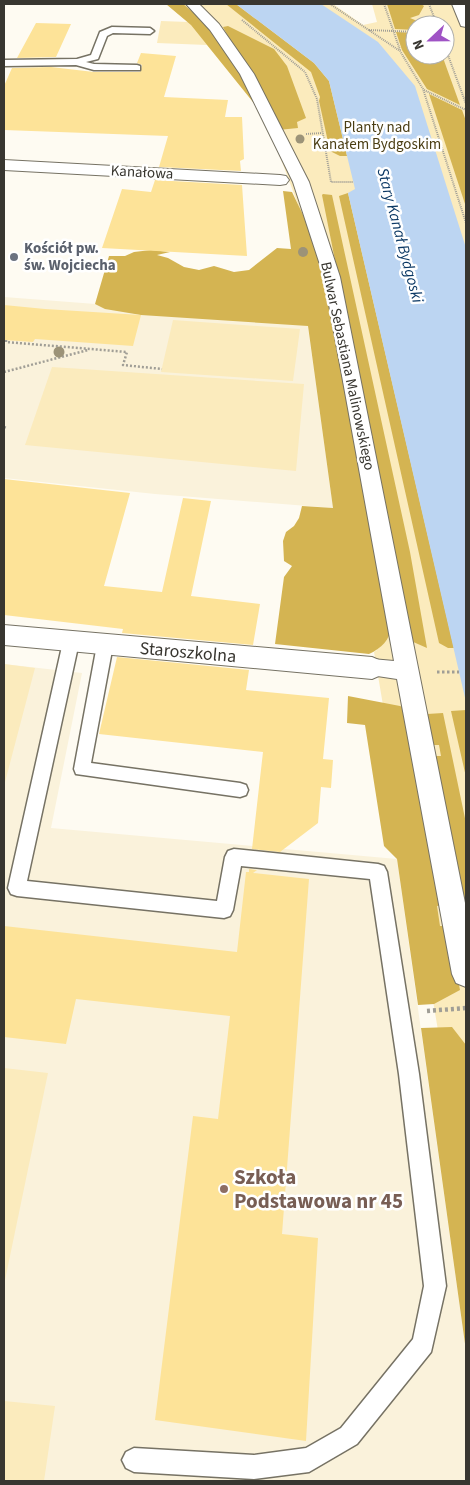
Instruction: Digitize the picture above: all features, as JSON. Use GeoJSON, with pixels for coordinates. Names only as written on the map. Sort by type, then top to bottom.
{"type":"FeatureCollection","features":[{"type":"Feature","properties":{"kind":"street","name":"Bulwar Sebastiana Malinowskiego"},"geometry":{"type":"LineString","coordinates":[[192,4],[215,27],[246,74],[301,182],[332,277],[466,974]]}},
{"type":"Feature","properties":{"kind":"street"},"geometry":{"type":"LineString","coordinates":[[459,4],[466,24]]}},
{"type":"Feature","properties":{"kind":"street","name":"Kanałowa"},"geometry":{"type":"LineString","coordinates":[[4,164],[280,180]]}},
{"type":"Feature","properties":{"kind":"street"},"geometry":{"type":"LineString","coordinates":[[280,180],[301,182]]}},
{"type":"Feature","properties":{"kind":"street","name":"Staroszkolna"},"geometry":{"type":"LineString","coordinates":[[4,635],[105,646],[372,668]]}},
{"type":"Feature","properties":{"kind":"street"},"geometry":{"type":"LineString","coordinates":[[372,668],[407,671]]}},
{"type":"Feature","properties":{"kind":"lane"},"geometry":{"type":"LineString","coordinates":[[4,63],[77,62],[94,57],[103,34],[112,30],[150,31]]}},
{"type":"Feature","properties":{"kind":"lane"},"geometry":{"type":"LineString","coordinates":[[77,62],[94,67],[137,68]]}},
{"type":"Feature","properties":{"kind":"lane"},"geometry":{"type":"LineString","coordinates":[[71,642],[17,888],[224,910],[234,857],[378,872],[409,1074],[435,1286],[422,1344],[349,1436],[309,1460],[254,1468],[134,1460]]}},
{"type":"Feature","properties":{"kind":"lane"},"geometry":{"type":"LineString","coordinates":[[105,646],[82,770],[240,790]]}},
{"type":"Feature","properties":{"kind":"path"},"geometry":{"type":"LineString","coordinates":[[330,4],[400,51]]}},
{"type":"Feature","properties":{"kind":"path"},"geometry":{"type":"LineString","coordinates":[[384,4],[400,51],[423,89],[466,223]]}},
{"type":"Feature","properties":{"kind":"path"},"geometry":{"type":"LineString","coordinates":[[239,18],[305,72],[317,99],[331,182],[353,182]]}},
{"type":"Feature","properties":{"kind":"path"},"geometry":{"type":"LineString","coordinates":[[368,30],[405,32]]}},
{"type":"Feature","properties":{"kind":"path"},"geometry":{"type":"LineString","coordinates":[[452,65],[466,104]]}},
{"type":"Feature","properties":{"kind":"path"},"geometry":{"type":"LineString","coordinates":[[423,89],[466,110]]}},
{"type":"Feature","properties":{"kind":"path"},"geometry":{"type":"LineString","coordinates":[[6,340],[6,342],[127,352],[123,365],[162,369]]}},
{"type":"Feature","properties":{"kind":"path"},"geometry":{"type":"LineString","coordinates":[[4,372],[90,349]]}},
{"type":"Feature","properties":{"kind":"path"},"geometry":{"type":"LineString","coordinates":[[438,672],[459,672]]}},
{"type":"Feature","properties":{"kind":"path"},"geometry":{"type":"LineString","coordinates":[[418,1011],[466,1008]]}},
{"type":"Feature","properties":{"kind":"shaded area"},"geometry":{"type":"Polygon","coordinates":[[[166,4],[183,4],[210,26],[228,51],[257,107],[191,25],[166,4]]]}},
{"type":"Feature","properties":{"kind":"shaded area"},"geometry":{"type":"Polygon","coordinates":[[[226,4],[236,4],[314,63],[329,81],[347,156],[340,156],[330,151],[319,101],[320,97],[311,72],[226,4]]]}},
{"type":"Feature","properties":{"kind":"shaded area"},"geometry":{"type":"Polygon","coordinates":[[[387,4],[421,4],[424,6],[419,15],[405,15],[405,30],[395,29],[387,4]]]}},
{"type":"Feature","properties":{"kind":"shaded area"},"geometry":{"type":"Polygon","coordinates":[[[228,26],[274,49],[287,66],[306,118],[297,122],[298,128],[278,130],[223,27],[228,26]]]}},
{"type":"Feature","properties":{"kind":"shaded area"},"geometry":{"type":"Polygon","coordinates":[[[396,32],[405,32],[405,55],[396,32]]]}},
{"type":"Feature","properties":{"kind":"shaded area"},"geometry":{"type":"Polygon","coordinates":[[[412,65],[446,65],[460,105],[427,89],[412,65]]]}},
{"type":"Feature","properties":{"kind":"shaded area"},"geometry":{"type":"Polygon","coordinates":[[[429,94],[462,110],[466,121],[466,207],[429,94]]]}},
{"type":"Feature","properties":{"kind":"shaded area"},"geometry":{"type":"Polygon","coordinates":[[[283,191],[292,192],[320,250],[392,627],[384,643],[369,654],[275,644],[284,577],[292,566],[284,561],[283,541],[286,532],[294,526],[299,518],[302,506],[333,508],[308,326],[141,315],[105,309],[95,304],[109,256],[125,256],[134,252],[151,250],[170,252],[157,255],[168,258],[184,267],[199,270],[214,266],[234,272],[249,270],[277,248],[291,249],[283,191]]]}},
{"type":"Feature","properties":{"kind":"shaded area"},"geometry":{"type":"Polygon","coordinates":[[[348,193],[454,648],[448,648],[439,643],[339,196],[348,193]]]}},
{"type":"Feature","properties":{"kind":"shaded area"},"geometry":{"type":"Polygon","coordinates":[[[323,194],[332,195],[410,552],[427,648],[411,641],[323,194]]]}},
{"type":"Feature","properties":{"kind":"shaded area"},"geometry":{"type":"Polygon","coordinates":[[[4,297],[307,320],[333,508],[155,494],[4,478],[4,297]]]}},
{"type":"Feature","properties":{"kind":"shaded area","name":"Szkoła Podstawowa nr 45"},"geometry":{"type":"Polygon","coordinates":[[[4,664],[82,673],[51,828],[397,859],[466,1351],[466,1481],[4,1481],[4,664]]]}},
{"type":"Feature","properties":{"kind":"shaded area"},"geometry":{"type":"Polygon","coordinates":[[[348,696],[400,706],[406,709],[443,905],[437,906],[440,926],[447,926],[460,990],[434,1004],[418,1005],[397,859],[384,846],[365,725],[347,723],[348,696]]]}},
{"type":"Feature","properties":{"kind":"shaded area"},"geometry":{"type":"Polygon","coordinates":[[[466,710],[466,777],[451,711],[466,710]]]}},
{"type":"Feature","properties":{"kind":"shaded area"},"geometry":{"type":"Polygon","coordinates":[[[443,713],[466,823],[466,909],[435,756],[441,756],[439,745],[433,745],[427,714],[443,713]]]}},
{"type":"Feature","properties":{"kind":"shaded area"},"geometry":{"type":"Polygon","coordinates":[[[452,1027],[466,1045],[466,1351],[421,1028],[452,1027]]]}},
{"type":"Feature","properties":{"kind":"green space","name":"Planty nad Kanałem Bydgoskim"},"geometry":{"type":"Polygon","coordinates":[[[166,4],[333,4],[363,25],[377,22],[372,4],[466,4],[466,1196],[374,652],[377,650],[316,252],[265,117],[207,45],[157,43],[161,21],[188,22],[166,4]]]}},
{"type":"Feature","properties":{"kind":"green space"},"geometry":{"type":"Polygon","coordinates":[[[173,320],[300,329],[293,381],[161,372],[173,320]]]}},
{"type":"Feature","properties":{"kind":"green space"},"geometry":{"type":"Polygon","coordinates":[[[52,367],[304,384],[296,471],[25,445],[52,367]]]}},
{"type":"Feature","properties":{"kind":"green space"},"geometry":{"type":"Polygon","coordinates":[[[4,664],[35,668],[4,786],[4,664]]]}},
{"type":"Feature","properties":{"kind":"green space"},"geometry":{"type":"Polygon","coordinates":[[[4,1068],[48,1073],[4,1285],[4,1068]]]}},
{"type":"Feature","properties":{"kind":"green space"},"geometry":{"type":"Polygon","coordinates":[[[4,1401],[55,1406],[44,1481],[4,1481],[4,1401]]]}},
{"type":"Feature","properties":{"kind":"water","name":"Stary Kanał Bydgoski"},"geometry":{"type":"Polygon","coordinates":[[[236,4],[321,4],[378,42],[415,86],[466,248],[466,702],[348,193],[355,189],[329,81],[314,63],[236,4]]]}},
{"type":"Feature","properties":{"kind":"building"},"geometry":{"type":"Polygon","coordinates":[[[36,23],[71,24],[56,57],[17,58],[36,23]]]}},
{"type":"Feature","properties":{"kind":"building"},"geometry":{"type":"Polygon","coordinates":[[[141,53],[176,56],[164,97],[228,100],[225,117],[242,117],[244,159],[240,161],[241,171],[159,167],[168,136],[4,130],[4,86],[12,68],[51,67],[94,72],[140,72],[142,65],[137,63],[141,53]]]}},
{"type":"Feature","properties":{"kind":"building"},"geometry":{"type":"Polygon","coordinates":[[[155,180],[242,185],[247,256],[102,248],[122,189],[151,192],[155,180]]]}},
{"type":"Feature","properties":{"kind":"building"},"geometry":{"type":"Polygon","coordinates":[[[4,305],[141,315],[133,346],[35,339],[33,342],[4,340],[4,305]]]}},
{"type":"Feature","properties":{"kind":"building"},"geometry":{"type":"Polygon","coordinates":[[[4,479],[130,493],[104,586],[162,592],[183,498],[211,501],[191,596],[260,604],[253,645],[122,633],[123,629],[4,615],[4,479]]]}},
{"type":"Feature","properties":{"kind":"building"},"geometry":{"type":"Polygon","coordinates":[[[117,657],[249,670],[246,690],[329,698],[323,759],[333,760],[331,788],[321,787],[318,823],[280,852],[252,849],[263,752],[99,734],[117,657]]]}},
{"type":"Feature","properties":{"kind":"building"},"geometry":{"type":"Polygon","coordinates":[[[249,869],[257,870],[253,873],[309,879],[282,1234],[318,1238],[306,1441],[155,1420],[193,1116],[218,1119],[230,1016],[76,999],[66,1044],[4,1037],[4,926],[237,952],[246,872],[249,872],[249,869]]]}},
{"type":"Feature","properties":{"kind":"place","name":"Kościół pw. św. Wojciecha"},"geometry":{"type":"Point","coordinates":[14,257]}},
{"type":"Feature","properties":{"kind":"place","name":"Szkoła Podstawowa nr 45"},"geometry":{"type":"Point","coordinates":[224,1189]}}]}
